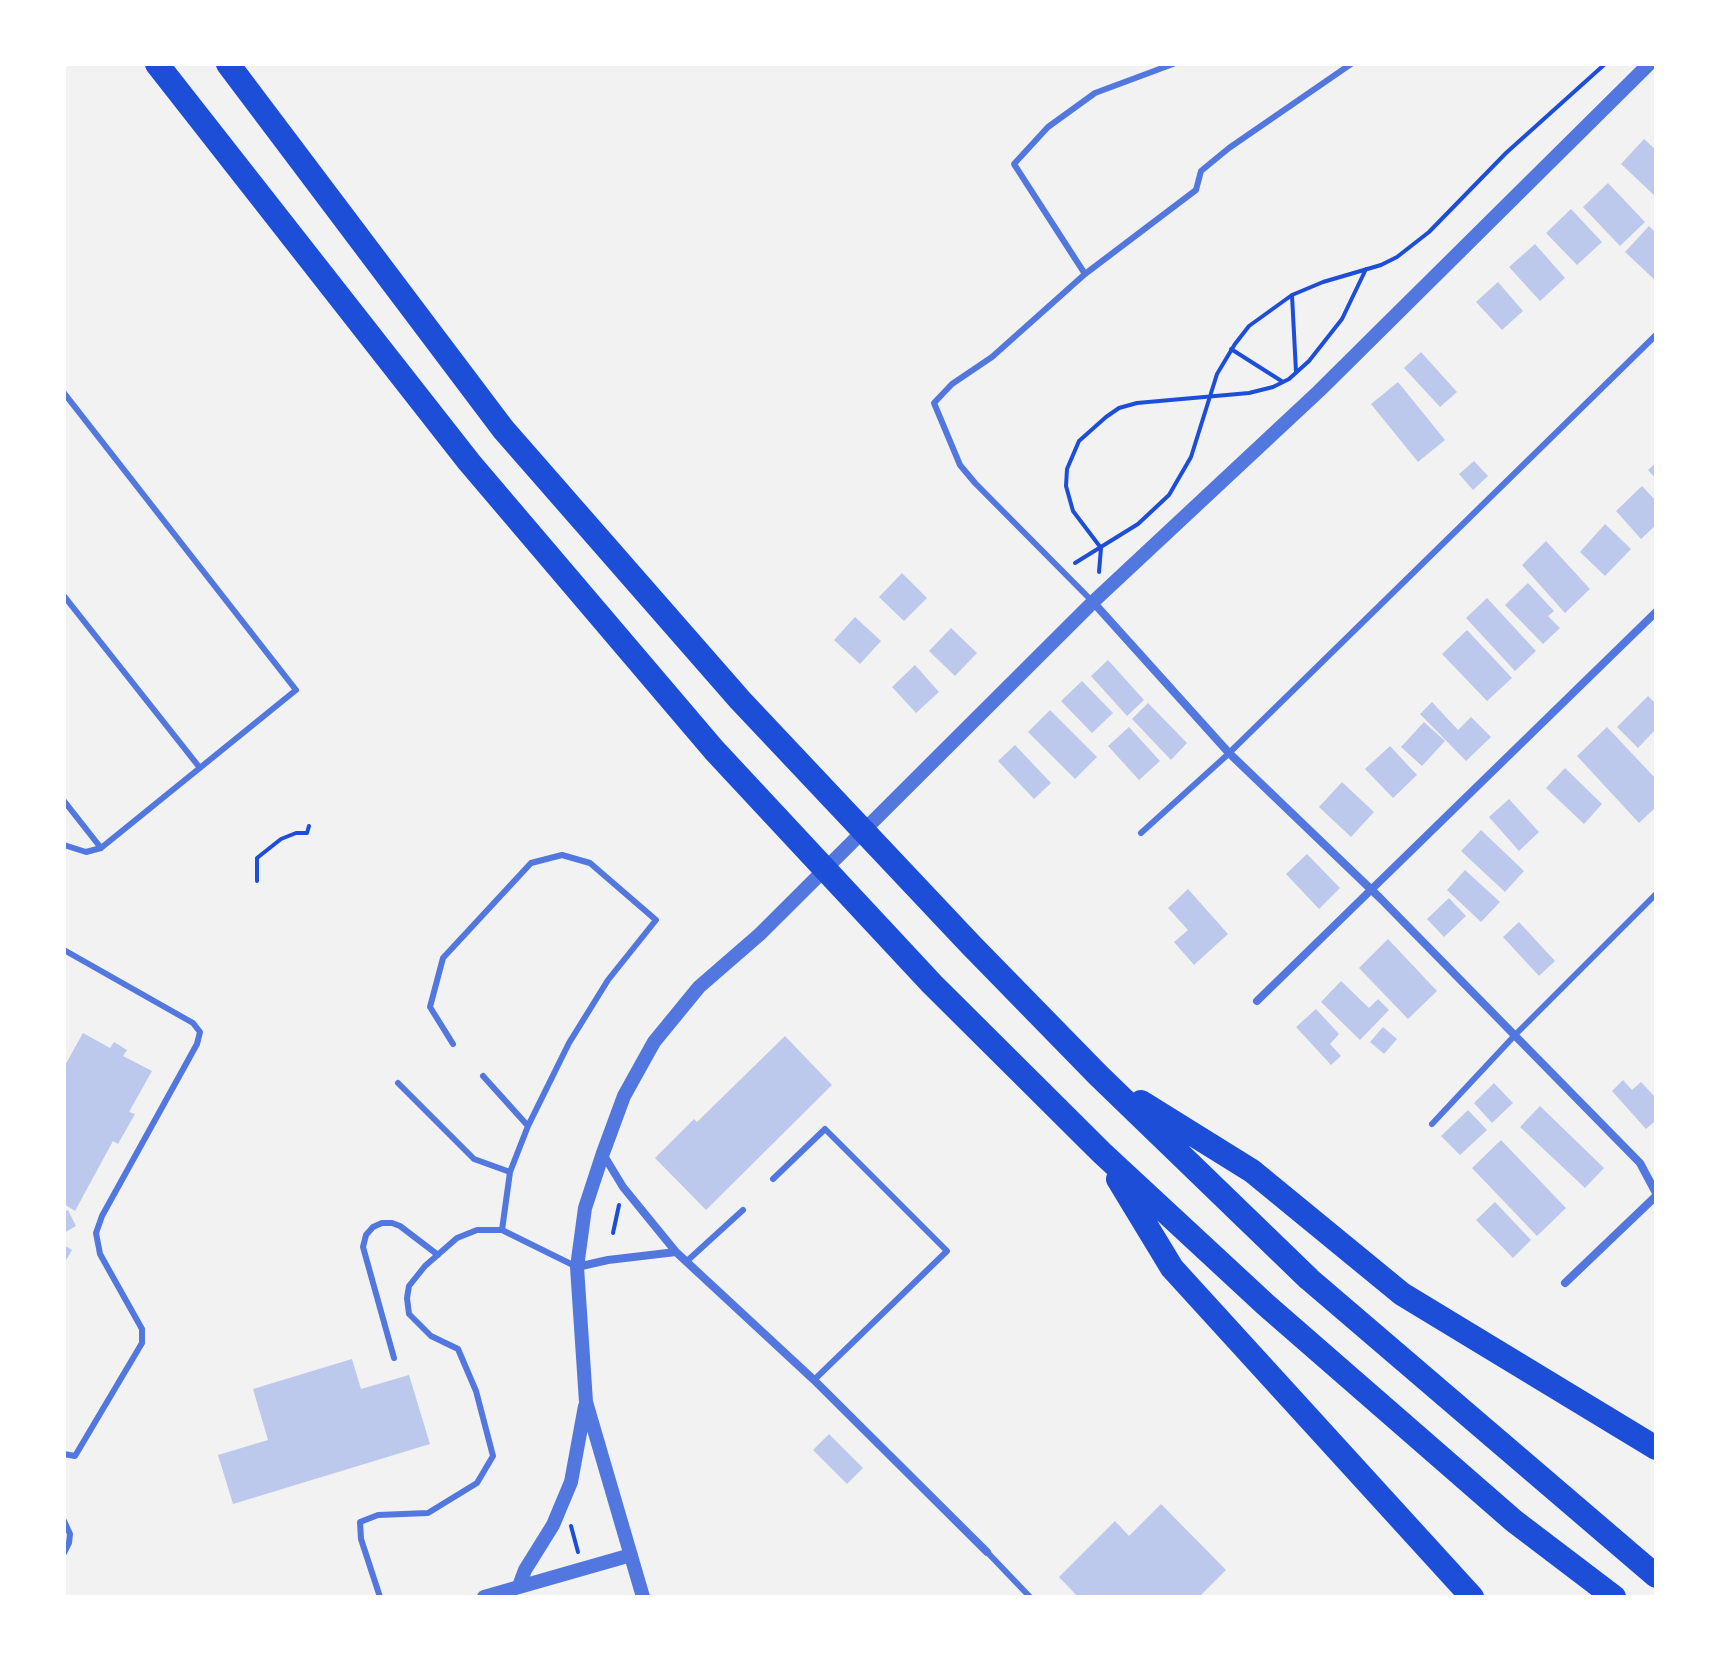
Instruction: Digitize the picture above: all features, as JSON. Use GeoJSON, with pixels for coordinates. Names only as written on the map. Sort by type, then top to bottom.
{"type":"FeatureCollection","features":[{"type":"Feature","properties":{"kind":"highway"},"geometry":{"type":"LineString","coordinates":[[157,64],[469,462],[714,750],[932,984],[1102,1153],[1266,1305],[1502,1511],[1614,1597]]}},
{"type":"Feature","properties":{"kind":"highway"},"geometry":{"type":"LineString","coordinates":[[228,64],[503,429],[740,700],[971,945],[1098,1075],[1309,1279],[1656,1576]]}},
{"type":"Feature","properties":{"kind":"highway"},"geometry":{"type":"LineString","coordinates":[[1098,1075],[1252,1171],[1402,1294],[1656,1448]]}},
{"type":"Feature","properties":{"kind":"highway"},"geometry":{"type":"LineString","coordinates":[[1102,1153],[1172,1268],[1472,1597]]}},
{"type":"Feature","properties":{"kind":"street"},"geometry":{"type":"LineString","coordinates":[[638,1596],[631,1555],[586,1402],[577,1267],[585,1208],[603,1153],[624,1096],[654,1042],[699,987],[760,934],[1093,602],[1319,391],[1649,64]]}},
{"type":"Feature","properties":{"kind":"street"},"geometry":{"type":"LineString","coordinates":[[1093,602],[1229,753],[1516,1034],[1640,1163],[1656,1194],[1565,1283]]}},
{"type":"Feature","properties":{"kind":"street"},"geometry":{"type":"LineString","coordinates":[[1257,1001],[1656,612]]}},
{"type":"Feature","properties":{"kind":"street"},"geometry":{"type":"LineString","coordinates":[[603,1153],[623,1187],[676,1252],[814,1380],[987,1552]]}},
{"type":"Feature","properties":{"kind":"street"},"geometry":{"type":"LineString","coordinates":[[577,1267],[676,1252]]}},
{"type":"Feature","properties":{"kind":"street"},"geometry":{"type":"LineString","coordinates":[[519,1586],[525,1570],[553,1525],[571,1482],[586,1402]]}},
{"type":"Feature","properties":{"kind":"street"},"geometry":{"type":"LineString","coordinates":[[484,1597],[631,1555]]}},
{"type":"Feature","properties":{"kind":"lane"},"geometry":{"type":"LineString","coordinates":[[1085,274],[1014,164],[1048,127],[1095,93],[1173,64]]}},
{"type":"Feature","properties":{"kind":"lane"},"geometry":{"type":"LineString","coordinates":[[1093,602],[960,465],[934,403],[952,384],[992,357],[1085,274],[1196,190],[1201,171],[1229,148],[1351,64]]}},
{"type":"Feature","properties":{"kind":"lane"},"geometry":{"type":"LineString","coordinates":[[1141,833],[1229,753],[1656,335]]}},
{"type":"Feature","properties":{"kind":"lane"},"geometry":{"type":"LineString","coordinates":[[64,393],[296,690],[101,848],[86,852],[64,845]]}},
{"type":"Feature","properties":{"kind":"lane"},"geometry":{"type":"LineString","coordinates":[[64,413],[73,405]]}},
{"type":"Feature","properties":{"kind":"lane"},"geometry":{"type":"LineString","coordinates":[[64,596],[200,768]]}},
{"type":"Feature","properties":{"kind":"lane"},"geometry":{"type":"LineString","coordinates":[[64,801],[101,848]]}},
{"type":"Feature","properties":{"kind":"lane"},"geometry":{"type":"LineString","coordinates":[[453,1044],[430,1007],[443,958],[531,863],[562,855],[590,863],[656,920],[608,980],[569,1043],[528,1126],[510,1172],[502,1230]]}},
{"type":"Feature","properties":{"kind":"lane"},"geometry":{"type":"LineString","coordinates":[[1432,1124],[1516,1034],[1656,894]]}},
{"type":"Feature","properties":{"kind":"lane"},"geometry":{"type":"LineString","coordinates":[[64,950],[193,1023],[200,1032],[197,1044],[97,1225],[100,1254],[142,1329],[142,1343],[75,1456],[64,1454]]}},
{"type":"Feature","properties":{"kind":"lane"},"geometry":{"type":"LineString","coordinates":[[483,1076],[528,1126]]}},
{"type":"Feature","properties":{"kind":"lane"},"geometry":{"type":"LineString","coordinates":[[398,1083],[474,1159],[510,1172]]}},
{"type":"Feature","properties":{"kind":"lane"},"geometry":{"type":"LineString","coordinates":[[773,1179],[825,1129],[947,1251],[814,1380]]}},
{"type":"Feature","properties":{"kind":"lane"},"geometry":{"type":"LineString","coordinates":[[687,1261],[743,1210]]}},
{"type":"Feature","properties":{"kind":"lane"},"geometry":{"type":"LineString","coordinates":[[394,1358],[363,1247],[366,1235],[373,1227],[392,1223],[438,1255]]}},
{"type":"Feature","properties":{"kind":"lane"},"geometry":{"type":"LineString","coordinates":[[380,1597],[361,1539],[360,1522],[378,1515],[428,1513],[477,1483],[493,1456],[476,1391],[458,1349],[431,1336],[409,1314],[409,1286],[425,1266],[457,1238],[477,1230],[502,1230],[577,1267]]}},
{"type":"Feature","properties":{"kind":"lane"},"geometry":{"type":"LineString","coordinates":[[64,1521],[70,1541],[64,1553]]}},
{"type":"Feature","properties":{"kind":"lane"},"geometry":{"type":"LineString","coordinates":[[987,1552],[1030,1597]]}},
{"type":"Feature","properties":{"kind":"path"},"geometry":{"type":"LineString","coordinates":[[1065,573],[1081,557],[1138,524],[1169,495],[1191,457],[1217,374],[1249,326],[1292,295],[1397,257],[1429,232],[1506,153],[1605,64]]}},
{"type":"Feature","properties":{"kind":"path"},"geometry":{"type":"LineString","coordinates":[[1101,548],[1082,525],[1068,499],[1067,469],[1079,441],[1119,408],[1157,399],[1249,393],[1283,382],[1317,352],[1342,319],[1366,269]]}},
{"type":"Feature","properties":{"kind":"path"},"geometry":{"type":"LineString","coordinates":[[1292,295],[1296,372]]}},
{"type":"Feature","properties":{"kind":"path"},"geometry":{"type":"LineString","coordinates":[[1231,349],[1283,382]]}},
{"type":"Feature","properties":{"kind":"path"},"geometry":{"type":"LineString","coordinates":[[257,881],[257,858],[281,839],[296,833],[307,833],[309,826]]}},
{"type":"Feature","properties":{"kind":"path"},"geometry":{"type":"LineString","coordinates":[[613,1233],[620,1199]]}},
{"type":"Feature","properties":{"kind":"path"},"geometry":{"type":"LineString","coordinates":[[569,1516],[579,1555]]}},
{"type":"Feature","properties":{"kind":"building"},"geometry":{"type":"Polygon","coordinates":[[[1644,139],[1656,150],[1656,197],[1621,164],[1644,139]]]}},
{"type":"Feature","properties":{"kind":"building"},"geometry":{"type":"Polygon","coordinates":[[[1608,183],[1645,222],[1620,246],[1583,207],[1608,183]]]}},
{"type":"Feature","properties":{"kind":"building"},"geometry":{"type":"Polygon","coordinates":[[[1571,209],[1602,242],[1577,265],[1546,233],[1571,209]]]}},
{"type":"Feature","properties":{"kind":"building"},"geometry":{"type":"Polygon","coordinates":[[[1649,226],[1656,233],[1656,281],[1625,252],[1649,226]]]}},
{"type":"Feature","properties":{"kind":"building"},"geometry":{"type":"Polygon","coordinates":[[[1535,244],[1565,278],[1540,301],[1509,267],[1535,244]]]}},
{"type":"Feature","properties":{"kind":"building"},"geometry":{"type":"Polygon","coordinates":[[[1498,282],[1523,311],[1502,330],[1476,302],[1498,282]]]}},
{"type":"Feature","properties":{"kind":"building"},"geometry":{"type":"Polygon","coordinates":[[[1421,352],[1457,392],[1440,407],[1404,368],[1421,352]]]}},
{"type":"Feature","properties":{"kind":"building"},"geometry":{"type":"Polygon","coordinates":[[[1398,382],[1445,440],[1418,462],[1371,404],[1398,382]]]}},
{"type":"Feature","properties":{"kind":"building"},"geometry":{"type":"Polygon","coordinates":[[[1474,461],[1488,476],[1473,490],[1459,474],[1474,461]]]}},
{"type":"Feature","properties":{"kind":"building"},"geometry":{"type":"Polygon","coordinates":[[[1656,463],[1656,479],[1648,470],[1656,463]]]}},
{"type":"Feature","properties":{"kind":"building"},"geometry":{"type":"Polygon","coordinates":[[[1642,486],[1656,501],[1656,525],[1641,539],[1616,511],[1642,486]]]}},
{"type":"Feature","properties":{"kind":"building"},"geometry":{"type":"Polygon","coordinates":[[[1605,524],[1631,549],[1605,576],[1580,552],[1605,524]]]}},
{"type":"Feature","properties":{"kind":"building"},"geometry":{"type":"Polygon","coordinates":[[[1546,541],[1590,589],[1565,613],[1522,565],[1546,541]]]}},
{"type":"Feature","properties":{"kind":"building"},"geometry":{"type":"Polygon","coordinates":[[[902,573],[927,598],[904,621],[879,597],[902,573]]]}},
{"type":"Feature","properties":{"kind":"building"},"geometry":{"type":"Polygon","coordinates":[[[1528,583],[1554,611],[1548,616],[1560,628],[1543,644],[1505,605],[1528,583]]]}},
{"type":"Feature","properties":{"kind":"building"},"geometry":{"type":"Polygon","coordinates":[[[1487,598],[1536,651],[1515,671],[1466,618],[1487,598]]]}},
{"type":"Feature","properties":{"kind":"building"},"geometry":{"type":"Polygon","coordinates":[[[855,617],[881,641],[860,664],[834,640],[855,617]]]}},
{"type":"Feature","properties":{"kind":"building"},"geometry":{"type":"Polygon","coordinates":[[[951,628],[977,653],[955,676],[929,651],[951,628]]]}},
{"type":"Feature","properties":{"kind":"building"},"geometry":{"type":"Polygon","coordinates":[[[1467,630],[1512,678],[1487,701],[1442,654],[1467,630]]]}},
{"type":"Feature","properties":{"kind":"building"},"geometry":{"type":"Polygon","coordinates":[[[1108,660],[1144,700],[1127,716],[1091,676],[1108,660]]]}},
{"type":"Feature","properties":{"kind":"building"},"geometry":{"type":"Polygon","coordinates":[[[915,665],[939,692],[916,713],[892,687],[915,665]]]}},
{"type":"Feature","properties":{"kind":"building"},"geometry":{"type":"Polygon","coordinates":[[[1082,681],[1113,713],[1092,733],[1061,701],[1082,681]]]}},
{"type":"Feature","properties":{"kind":"building"},"geometry":{"type":"Polygon","coordinates":[[[1648,696],[1656,704],[1656,729],[1638,748],[1617,727],[1648,696]]]}},
{"type":"Feature","properties":{"kind":"building"},"geometry":{"type":"Polygon","coordinates":[[[1432,702],[1458,730],[1471,717],[1491,737],[1466,761],[1420,714],[1432,702]]]}},
{"type":"Feature","properties":{"kind":"building"},"geometry":{"type":"Polygon","coordinates":[[[1148,703],[1187,743],[1171,760],[1132,719],[1148,703]]]}},
{"type":"Feature","properties":{"kind":"building"},"geometry":{"type":"Polygon","coordinates":[[[1050,710],[1097,757],[1075,779],[1028,732],[1050,710]]]}},
{"type":"Feature","properties":{"kind":"building"},"geometry":{"type":"Polygon","coordinates":[[[1424,722],[1445,741],[1422,766],[1401,747],[1424,722]]]}},
{"type":"Feature","properties":{"kind":"building"},"geometry":{"type":"Polygon","coordinates":[[[1129,727],[1160,761],[1139,780],[1108,746],[1129,727]]]}},
{"type":"Feature","properties":{"kind":"building"},"geometry":{"type":"Polygon","coordinates":[[[1607,727],[1656,779],[1656,807],[1639,823],[1577,756],[1607,727]]]}},
{"type":"Feature","properties":{"kind":"building"},"geometry":{"type":"Polygon","coordinates":[[[1015,745],[1051,783],[1034,799],[998,761],[1015,745]]]}},
{"type":"Feature","properties":{"kind":"building"},"geometry":{"type":"Polygon","coordinates":[[[1390,746],[1417,775],[1393,798],[1365,769],[1390,746]]]}},
{"type":"Feature","properties":{"kind":"building"},"geometry":{"type":"Polygon","coordinates":[[[1565,768],[1602,804],[1584,824],[1546,788],[1565,768]]]}},
{"type":"Feature","properties":{"kind":"building"},"geometry":{"type":"Polygon","coordinates":[[[1342,782],[1374,812],[1351,837],[1319,807],[1342,782]]]}},
{"type":"Feature","properties":{"kind":"building"},"geometry":{"type":"Polygon","coordinates":[[[1509,799],[1539,832],[1519,851],[1489,817],[1509,799]]]}},
{"type":"Feature","properties":{"kind":"building"},"geometry":{"type":"Polygon","coordinates":[[[1481,830],[1524,871],[1505,892],[1461,851],[1481,830]]]}},
{"type":"Feature","properties":{"kind":"building"},"geometry":{"type":"Polygon","coordinates":[[[1307,854],[1340,888],[1319,909],[1286,874],[1307,854]]]}},
{"type":"Feature","properties":{"kind":"building"},"geometry":{"type":"Polygon","coordinates":[[[1465,870],[1500,902],[1481,922],[1447,890],[1465,870]]]}},
{"type":"Feature","properties":{"kind":"building"},"geometry":{"type":"Polygon","coordinates":[[[1188,889],[1228,934],[1194,965],[1174,942],[1188,930],[1168,908],[1188,889]]]}},
{"type":"Feature","properties":{"kind":"building"},"geometry":{"type":"Polygon","coordinates":[[[1449,898],[1466,916],[1444,937],[1427,919],[1449,898]]]}},
{"type":"Feature","properties":{"kind":"building"},"geometry":{"type":"Polygon","coordinates":[[[1519,922],[1555,961],[1539,976],[1503,937],[1519,922]]]}},
{"type":"Feature","properties":{"kind":"building"},"geometry":{"type":"Polygon","coordinates":[[[1388,939],[1437,991],[1408,1019],[1359,968],[1388,939]]]}},
{"type":"Feature","properties":{"kind":"building"},"geometry":{"type":"Polygon","coordinates":[[[1341,981],[1369,1008],[1378,999],[1389,1010],[1360,1040],[1321,1002],[1341,981]]]}},
{"type":"Feature","properties":{"kind":"building"},"geometry":{"type":"Polygon","coordinates":[[[1316,1009],[1339,1034],[1330,1044],[1341,1056],[1331,1065],[1296,1027],[1316,1009]]]}},
{"type":"Feature","properties":{"kind":"building"},"geometry":{"type":"Polygon","coordinates":[[[1383,1027],[1397,1039],[1384,1054],[1370,1042],[1383,1027]]]}},
{"type":"Feature","properties":{"kind":"building"},"geometry":{"type":"Polygon","coordinates":[[[83,1033],[110,1048],[114,1042],[127,1050],[123,1056],[152,1071],[129,1112],[135,1114],[118,1144],[113,1141],[75,1211],[64,1204],[64,1067],[83,1033]]]}},
{"type":"Feature","properties":{"kind":"building"},"geometry":{"type":"Polygon","coordinates":[[[785,1036],[832,1085],[706,1210],[655,1158],[694,1119],[697,1122],[785,1036]]]}},
{"type":"Feature","properties":{"kind":"building"},"geometry":{"type":"Polygon","coordinates":[[[1623,1080],[1632,1090],[1641,1082],[1656,1098],[1656,1120],[1646,1129],[1612,1091],[1623,1080]]]}},
{"type":"Feature","properties":{"kind":"building"},"geometry":{"type":"Polygon","coordinates":[[[1494,1083],[1513,1103],[1492,1123],[1474,1103],[1494,1083]]]}},
{"type":"Feature","properties":{"kind":"building"},"geometry":{"type":"Polygon","coordinates":[[[1540,1106],[1604,1168],[1585,1188],[1520,1127],[1540,1106]]]}},
{"type":"Feature","properties":{"kind":"building"},"geometry":{"type":"Polygon","coordinates":[[[1468,1110],[1487,1130],[1460,1155],[1441,1136],[1468,1110]]]}},
{"type":"Feature","properties":{"kind":"building"},"geometry":{"type":"Polygon","coordinates":[[[1501,1140],[1566,1208],[1537,1236],[1472,1168],[1501,1140]]]}},
{"type":"Feature","properties":{"kind":"building"},"geometry":{"type":"Polygon","coordinates":[[[1495,1202],[1531,1240],[1513,1258],[1476,1220],[1495,1202]]]}},
{"type":"Feature","properties":{"kind":"building"},"geometry":{"type":"Polygon","coordinates":[[[68,1210],[76,1226],[64,1233],[64,1212],[68,1210]]]}},
{"type":"Feature","properties":{"kind":"building"},"geometry":{"type":"Polygon","coordinates":[[[64,1245],[72,1250],[64,1264],[64,1245]]]}},
{"type":"Feature","properties":{"kind":"building"},"geometry":{"type":"Polygon","coordinates":[[[352,1359],[361,1389],[409,1375],[430,1444],[233,1504],[218,1455],[268,1440],[253,1389],[352,1359]]]}},
{"type":"Feature","properties":{"kind":"building"},"geometry":{"type":"Polygon","coordinates":[[[829,1434],[863,1468],[847,1484],[813,1450],[829,1434]]]}},
{"type":"Feature","properties":{"kind":"building"},"geometry":{"type":"Polygon","coordinates":[[[1161,1504],[1226,1570],[1199,1597],[1078,1597],[1059,1577],[1115,1521],[1129,1536],[1161,1504]]]}}]}
